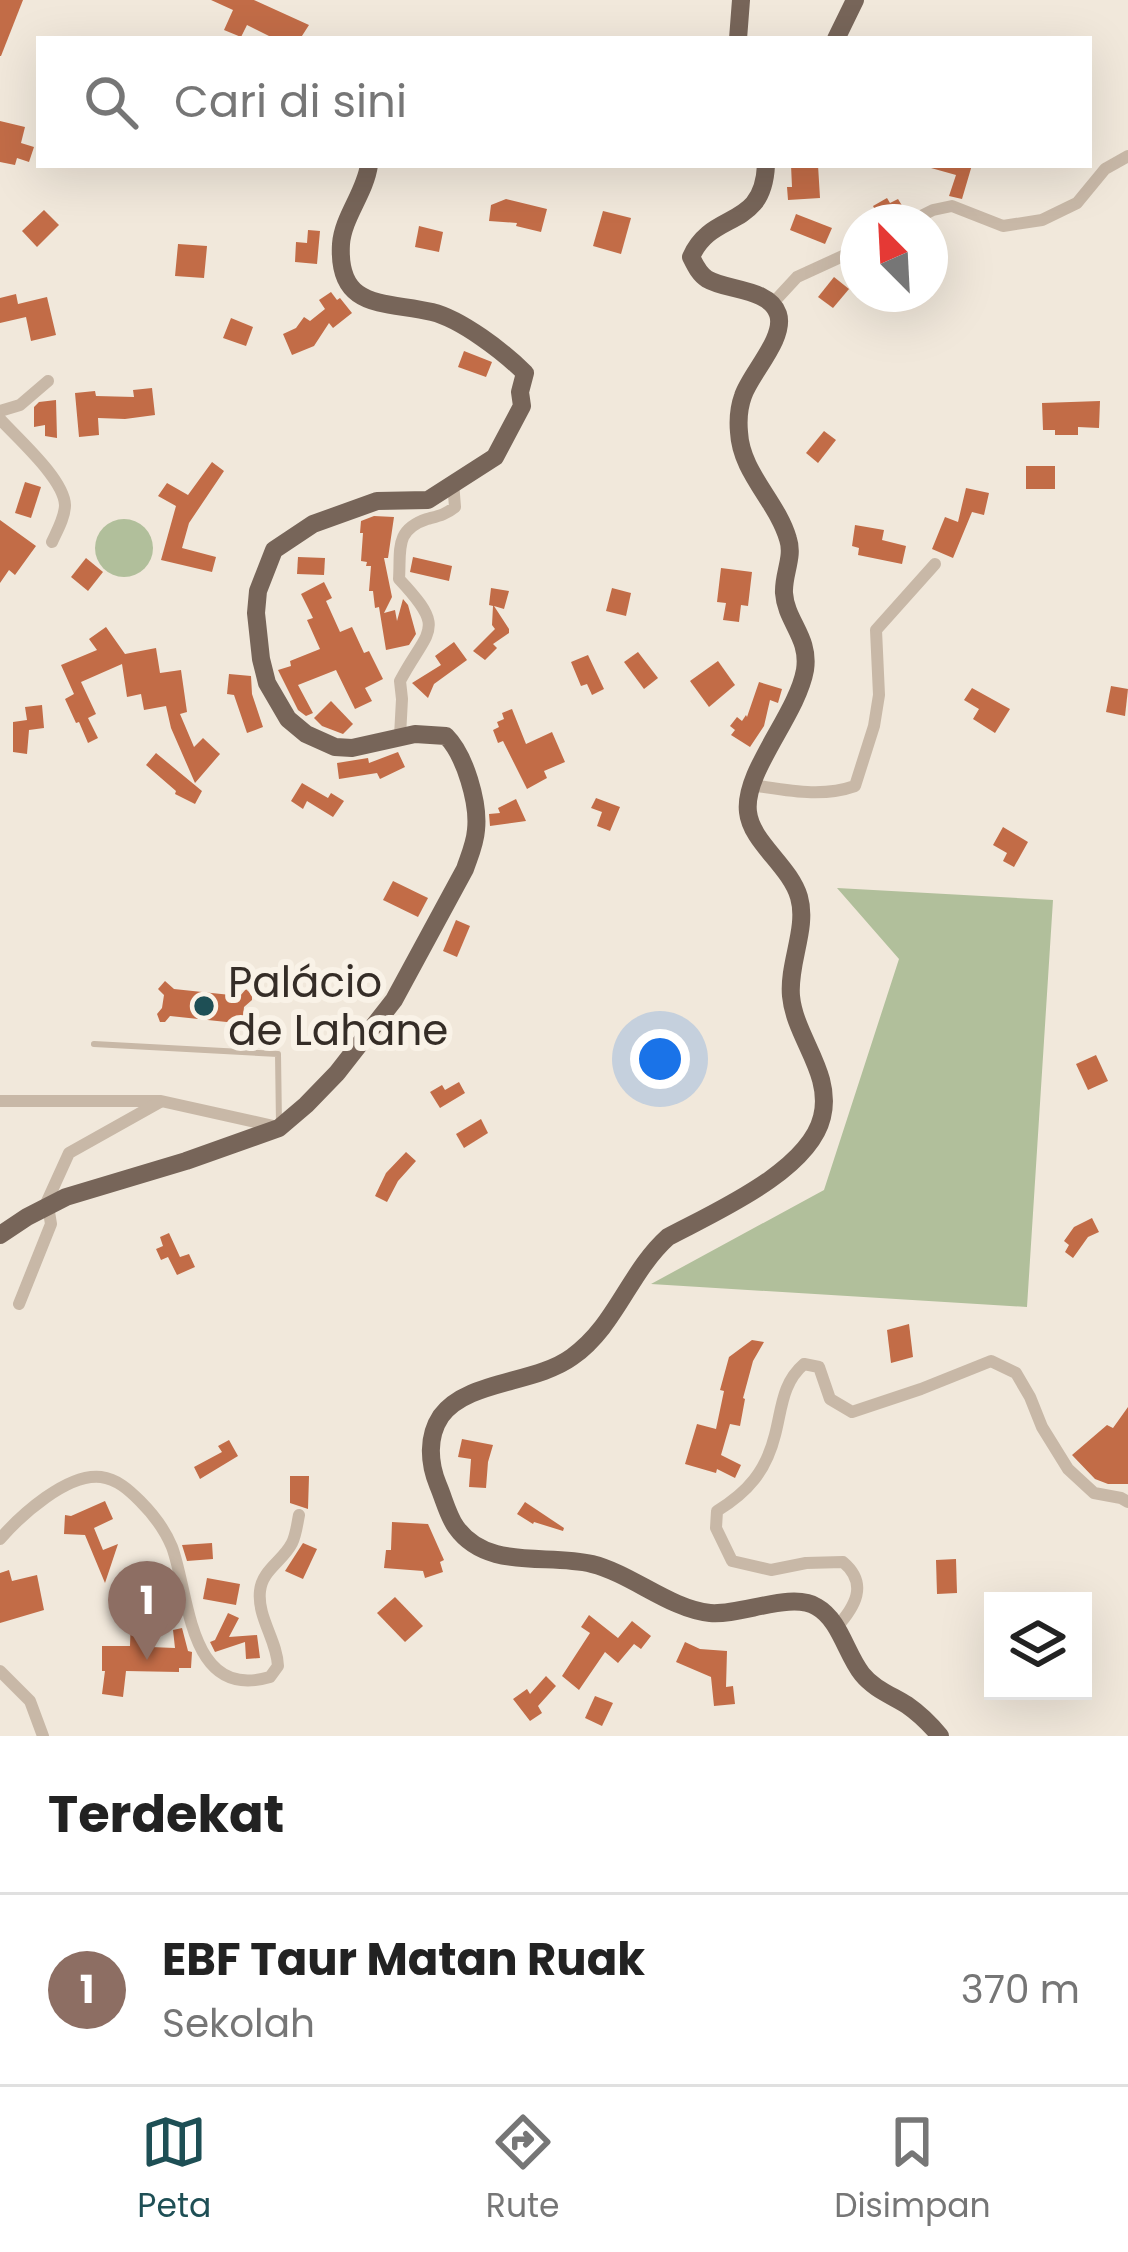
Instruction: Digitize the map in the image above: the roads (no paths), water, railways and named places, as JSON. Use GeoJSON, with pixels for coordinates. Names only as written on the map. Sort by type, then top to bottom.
{"type":"FeatureCollection","features":[{"type":"Feature","properties":{"kind":"main road"},"geometry":{"type":"LineString","coordinates":[[738,36],[741,0]]}},
{"type":"Feature","properties":{"kind":"main road"},"geometry":{"type":"LineString","coordinates":[[837,36],[855,0]]}},
{"type":"Feature","properties":{"kind":"main road"},"geometry":{"type":"LineString","coordinates":[[0,1235],[66,1197],[279,1128],[337,1073],[394,1000],[465,869],[476,817],[464,763],[455,745],[446,736],[428,733],[335,747],[306,734],[288,719],[261,659],[258,591],[274,550],[313,524],[376,501],[428,500],[495,457],[522,406],[520,392],[526,373],[502,349],[434,313],[369,302],[347,280],[341,237],[368,168]]}},
{"type":"Feature","properties":{"kind":"main road"},"geometry":{"type":"LineString","coordinates":[[766,168],[765,186],[757,202],[741,216],[706,233],[691,257],[709,280],[765,300],[779,325],[743,395],[739,437],[751,471],[790,542],[784,598],[806,646],[806,667],[798,697],[751,785],[747,815],[795,885],[802,910],[791,994],[795,1019],[824,1095],[823,1115],[815,1137],[799,1158],[655,1249],[610,1320],[574,1356],[550,1372],[472,1393],[442,1414],[433,1433],[432,1471],[454,1525],[468,1541],[487,1551],[510,1558],[594,1564],[706,1613],[790,1602],[818,1607],[872,1685],[924,1718],[940,1736]]}},
{"type":"Feature","properties":{"kind":"street"},"geometry":{"type":"LineString","coordinates":[[948,207],[1003,226],[1042,220],[1077,203],[1105,170],[1128,156]]}},
{"type":"Feature","properties":{"kind":"street"},"geometry":{"type":"LineString","coordinates":[[765,300],[797,277],[840,257]]}},
{"type":"Feature","properties":{"kind":"street"},"geometry":{"type":"LineString","coordinates":[[48,381],[0,415],[64,496],[65,510],[52,542]]}},
{"type":"Feature","properties":{"kind":"street"},"geometry":{"type":"LineString","coordinates":[[400,736],[400,681],[429,632],[423,604],[399,579],[402,537],[408,527],[455,507],[453,482]]}},
{"type":"Feature","properties":{"kind":"street"},"geometry":{"type":"LineString","coordinates":[[751,785],[812,794],[855,786],[880,695],[876,630],[935,564]]}},
{"type":"Feature","properties":{"kind":"street"},"geometry":{"type":"LineString","coordinates":[[0,1102],[161,1101],[279,1128]]}},
{"type":"Feature","properties":{"kind":"street"},"geometry":{"type":"LineString","coordinates":[[19,1304],[51,1224],[46,1207],[69,1153],[161,1101]]}},
{"type":"Feature","properties":{"kind":"street"},"geometry":{"type":"LineString","coordinates":[[836,1628],[851,1611],[857,1587],[853,1571],[843,1562],[771,1570],[732,1561],[716,1528],[717,1511],[740,1497],[758,1477],[768,1458],[785,1392],[792,1375],[804,1364],[819,1367],[830,1399],[852,1412],[991,1361],[1016,1373],[1069,1469],[1094,1493],[1128,1502]]}},
{"type":"Feature","properties":{"kind":"street"},"geometry":{"type":"LineString","coordinates":[[0,1539],[66,1486],[92,1476],[117,1482],[140,1500],[167,1538],[205,1656],[227,1675],[256,1680],[270,1677],[278,1666],[261,1609],[260,1588],[291,1544],[299,1515]]}},
{"type":"Feature","properties":{"kind":"street"},"geometry":{"type":"LineString","coordinates":[[0,1671],[30,1701],[43,1736]]}},
{"type":"Feature","properties":{"kind":"lane"},"geometry":{"type":"LineString","coordinates":[[94,1044],[278,1054],[279,1128]]}},
{"type":"Feature","properties":{"kind":"place","name":"Palácio de Lahane"},"geometry":{"type":"Point","coordinates":[204,1006]}},
{"type":"Feature","properties":{"kind":"place","name":"EBF Taur Matan Ruak"},"geometry":{"type":"Point","coordinates":[147,1660]}}]}
